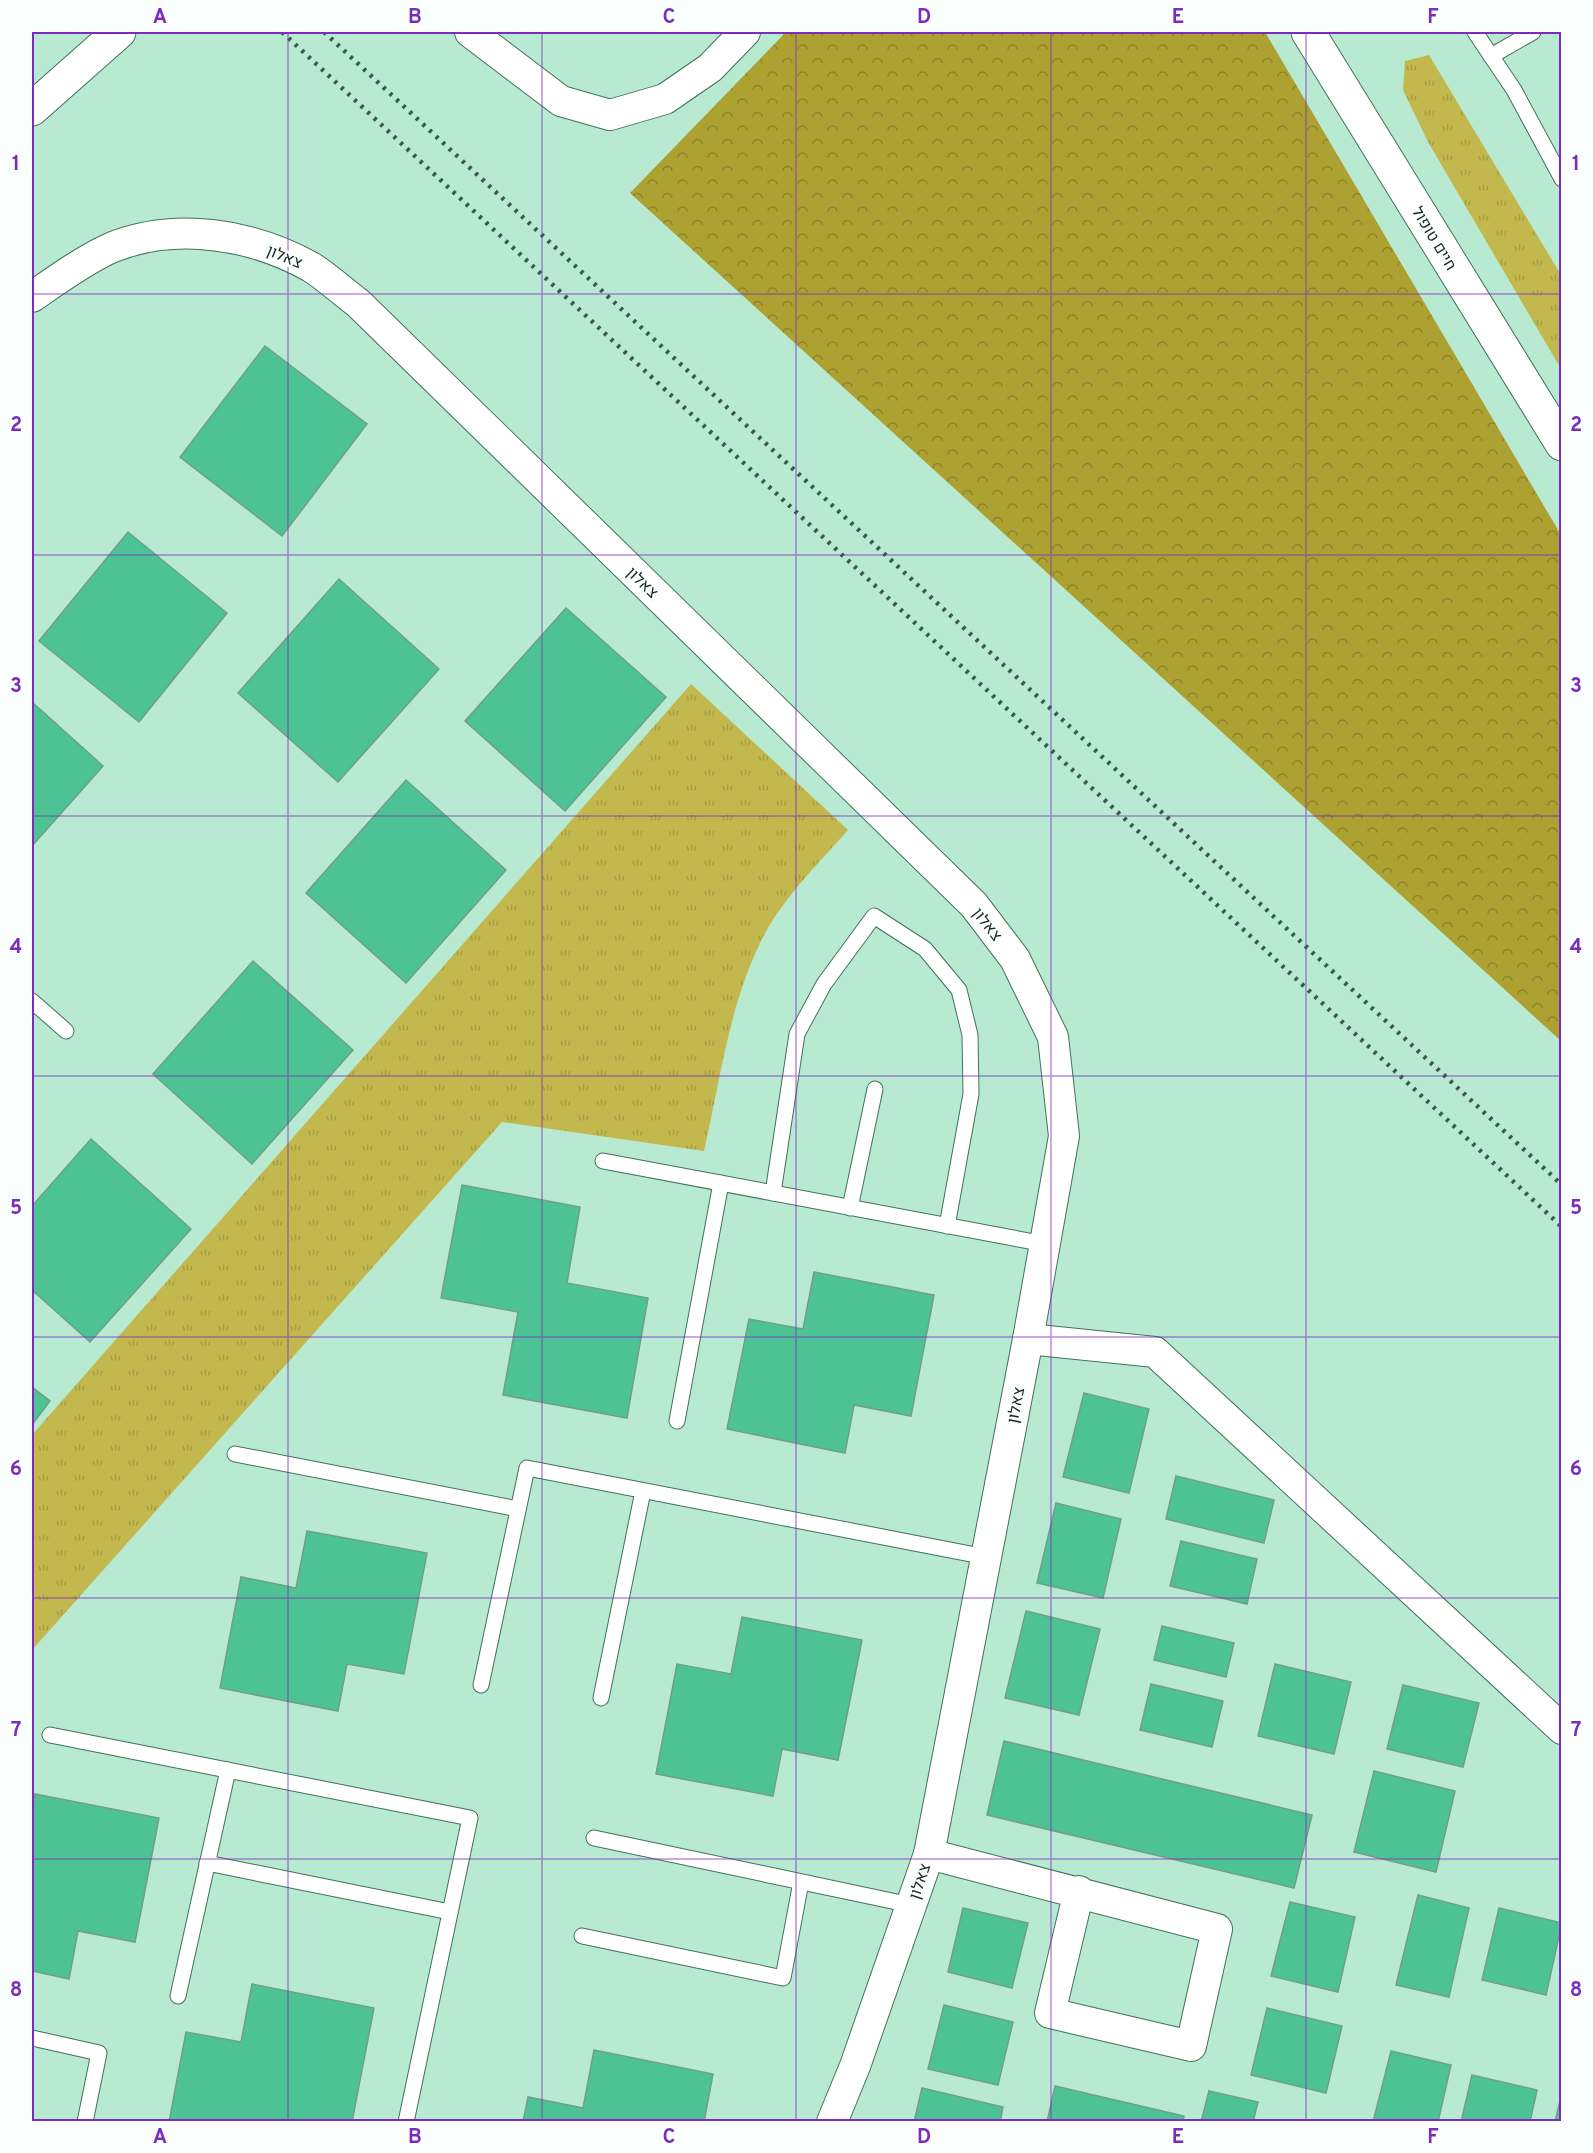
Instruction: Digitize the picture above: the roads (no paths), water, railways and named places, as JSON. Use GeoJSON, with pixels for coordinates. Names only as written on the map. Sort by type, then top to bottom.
{"type":"FeatureCollection","features":[{"type":"Feature","properties":{"kind":"street"},"geometry":{"type":"LineString","coordinates":[[32,109],[119,32]]}},
{"type":"Feature","properties":{"kind":"street"},"geometry":{"type":"LineString","coordinates":[[470,32],[561,101],[610,115],[665,99],[710,68],[744,32]]}},
{"type":"Feature","properties":{"kind":"street","name":"חיים טופול"},"geometry":{"type":"LineString","coordinates":[[1308,32],[1562,444]]}},
{"type":"Feature","properties":{"kind":"street","name":"צאלון"},"geometry":{"type":"LineString","coordinates":[[32,297],[112,248],[155,235],[190,233],[232,238],[272,249],[312,268],[358,303],[974,905],[1015,959],[1053,1037],[1064,1137],[1028,1339],[929,1854],[855,2066],[832,2121]]}},
{"type":"Feature","properties":{"kind":"street"},"geometry":{"type":"LineString","coordinates":[[1028,1339],[1155,1352],[1562,1730]]}},
{"type":"Feature","properties":{"kind":"street"},"geometry":{"type":"LineString","coordinates":[[929,1854],[1079,1891],[1217,1929],[1191,2046],[1050,2013],[1079,1891]]}},
{"type":"Feature","properties":{"kind":"lane"},"geometry":{"type":"LineString","coordinates":[[1475,32],[1514,90],[1562,178]]}},
{"type":"Feature","properties":{"kind":"lane"},"geometry":{"type":"LineString","coordinates":[[1491,56],[1533,32]]}},
{"type":"Feature","properties":{"kind":"lane"},"geometry":{"type":"LineString","coordinates":[[773,1193],[797,1034],[824,984],[874,916],[925,949],[959,990],[970,1035],[971,1094],[947,1226]]}},
{"type":"Feature","properties":{"kind":"lane"},"geometry":{"type":"LineString","coordinates":[[32,1001],[66,1031]]}},
{"type":"Feature","properties":{"kind":"lane"},"geometry":{"type":"LineString","coordinates":[[850,1208],[875,1089]]}},
{"type":"Feature","properties":{"kind":"lane"},"geometry":{"type":"LineString","coordinates":[[603,1161],[1045,1244]]}},
{"type":"Feature","properties":{"kind":"lane"},"geometry":{"type":"LineString","coordinates":[[677,1422],[721,1183]]}},
{"type":"Feature","properties":{"kind":"lane"},"geometry":{"type":"LineString","coordinates":[[235,1454],[518,1509]]}},
{"type":"Feature","properties":{"kind":"lane"},"geometry":{"type":"LineString","coordinates":[[481,1685],[527,1468],[986,1557]]}},
{"type":"Feature","properties":{"kind":"lane"},"geometry":{"type":"LineString","coordinates":[[601,1698],[643,1491]]}},
{"type":"Feature","properties":{"kind":"lane"},"geometry":{"type":"LineString","coordinates":[[50,1735],[470,1818],[406,2121]]}},
{"type":"Feature","properties":{"kind":"lane"},"geometry":{"type":"LineString","coordinates":[[178,1996],[228,1770]]}},
{"type":"Feature","properties":{"kind":"lane"},"geometry":{"type":"LineString","coordinates":[[594,1838],[911,1905]]}},
{"type":"Feature","properties":{"kind":"lane"},"geometry":{"type":"LineString","coordinates":[[207,1863],[450,1912]]}},
{"type":"Feature","properties":{"kind":"lane"},"geometry":{"type":"LineString","coordinates":[[582,1936],[783,1978],[801,1882]]}},
{"type":"Feature","properties":{"kind":"lane"},"geometry":{"type":"LineString","coordinates":[[32,2038],[99,2053],[85,2121]]}},
{"type":"Feature","properties":{"kind":"railway"},"geometry":{"type":"LineString","coordinates":[[282,32],[1562,1227]]}},
{"type":"Feature","properties":{"kind":"railway"},"geometry":{"type":"LineString","coordinates":[[324,32],[1562,1185]]}}]}
